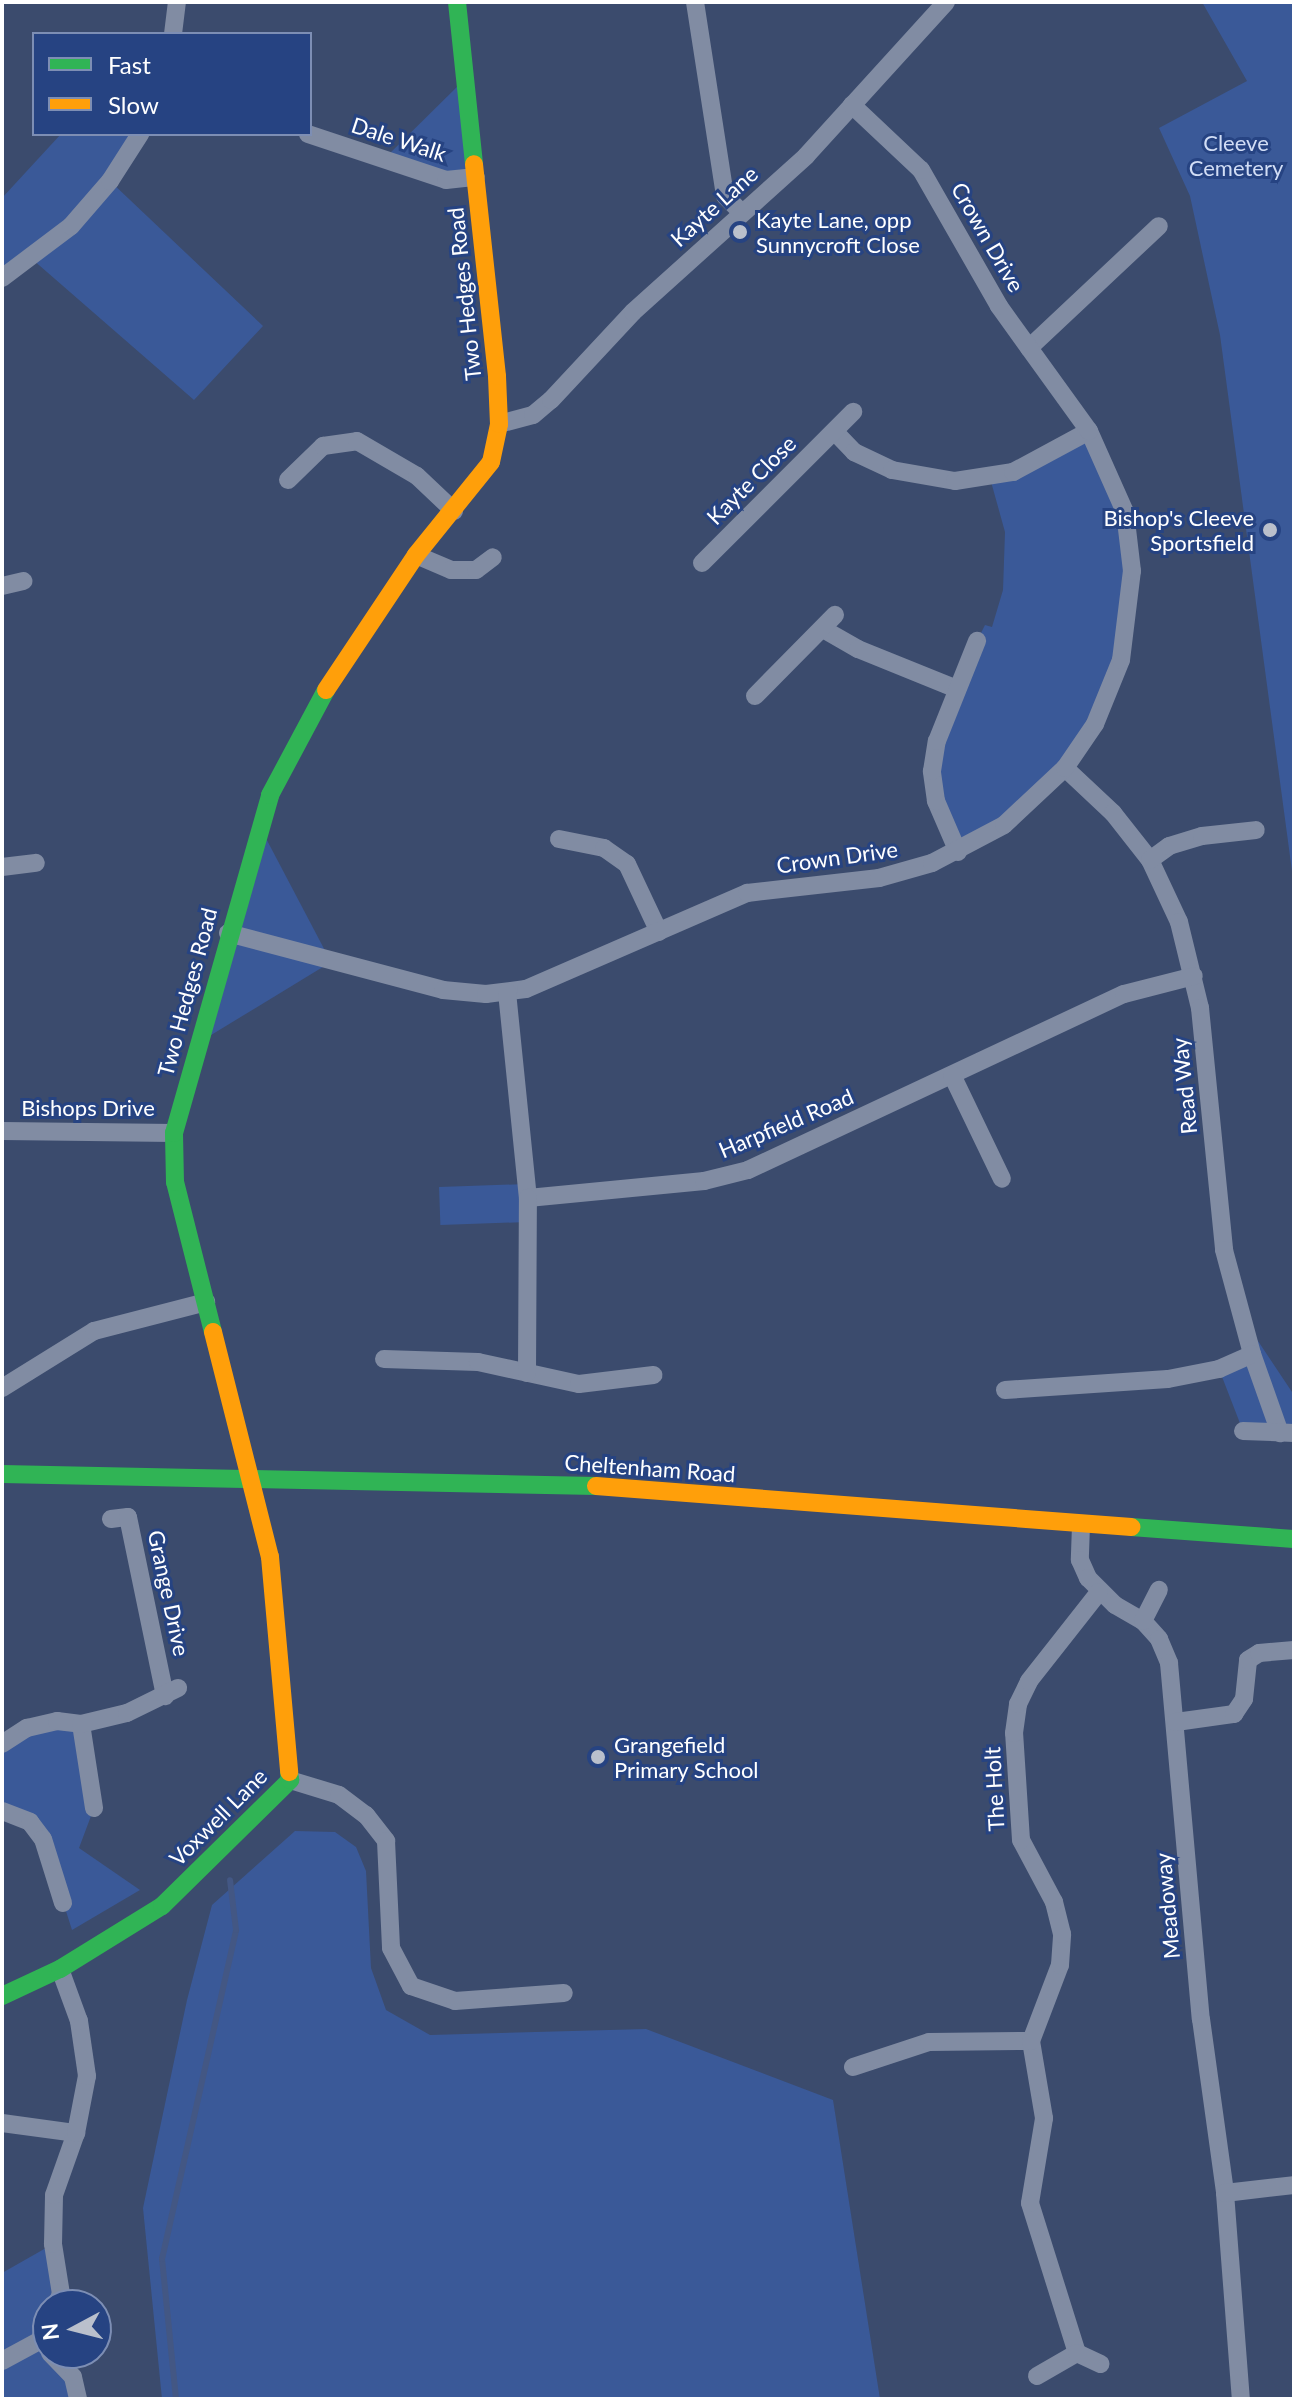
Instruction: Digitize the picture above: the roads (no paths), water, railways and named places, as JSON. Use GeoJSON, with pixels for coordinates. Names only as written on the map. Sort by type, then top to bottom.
{"type":"FeatureCollection","features":[{"type":"Feature","properties":{"kind":"street"},"geometry":{"type":"LineString","coordinates":[[173,32],[177,2]]}},
{"type":"Feature","properties":{"kind":"street","name":"Two Hedges Road"},"geometry":{"type":"LineString","coordinates":[[253,1476],[175,1182],[174,1133],[228,933],[270,795],[341,662],[416,555],[491,462],[499,424],[457,2]]}},
{"type":"Feature","properties":{"kind":"street"},"geometry":{"type":"LineString","coordinates":[[695,2],[725,196],[742,213]]}},
{"type":"Feature","properties":{"kind":"street","name":"Kayte Lane"},"geometry":{"type":"LineString","coordinates":[[499,424],[533,415],[551,400],[633,312],[742,213],[852,105],[946,2]]}},
{"type":"Feature","properties":{"kind":"street","name":"Crown Drive"},"geometry":{"type":"LineString","coordinates":[[228,933],[443,990],[507,992],[563,977],[747,893],[879,878],[958,852],[1004,825],[1065,768],[1107,700],[1121,660],[1131,601],[1125,512],[1089,431],[999,306],[921,170],[852,105]]}},
{"type":"Feature","properties":{"kind":"street","name":"Dale Walk"},"geometry":{"type":"LineString","coordinates":[[312,135],[446,180],[476,177]]}},
{"type":"Feature","properties":{"kind":"street"},"geometry":{"type":"LineString","coordinates":[[2,278],[71,226],[110,181],[139,136]]}},
{"type":"Feature","properties":{"kind":"street"},"geometry":{"type":"LineString","coordinates":[[1029,348],[1159,226]]}},
{"type":"Feature","properties":{"kind":"street","name":"Kayte Close"},"geometry":{"type":"LineString","coordinates":[[702,563],[853,412]]}},
{"type":"Feature","properties":{"kind":"street"},"geometry":{"type":"LineString","coordinates":[[835,432],[854,452],[892,470],[955,481],[1013,472],[1089,431]]}},
{"type":"Feature","properties":{"kind":"street"},"geometry":{"type":"LineString","coordinates":[[288,480],[323,446],[357,441],[417,476],[454,511]]}},
{"type":"Feature","properties":{"kind":"street"},"geometry":{"type":"LineString","coordinates":[[416,555],[451,570],[476,570],[493,557]]}},
{"type":"Feature","properties":{"kind":"street"},"geometry":{"type":"LineString","coordinates":[[2,586],[23,581]]}},
{"type":"Feature","properties":{"kind":"street"},"geometry":{"type":"LineString","coordinates":[[755,696],[829,622],[858,649],[957,689]]}},
{"type":"Feature","properties":{"kind":"street"},"geometry":{"type":"LineString","coordinates":[[958,852],[941,817],[932,771],[957,689],[977,641]]}},
{"type":"Feature","properties":{"kind":"street","name":"Read Way"},"geometry":{"type":"LineString","coordinates":[[1065,768],[1113,813],[1150,860],[1175,911],[1194,976],[1224,1250],[1252,1354],[1287,1433]]}},
{"type":"Feature","properties":{"kind":"street"},"geometry":{"type":"LineString","coordinates":[[1150,860],[1169,846],[1202,836],[1256,830]]}},
{"type":"Feature","properties":{"kind":"street"},"geometry":{"type":"LineString","coordinates":[[559,839],[604,848],[627,864],[659,932]]}},
{"type":"Feature","properties":{"kind":"street"},"geometry":{"type":"LineString","coordinates":[[2,867],[36,863]]}},
{"type":"Feature","properties":{"kind":"street","name":"Harpfield Road"},"geometry":{"type":"LineString","coordinates":[[528,1198],[728,1176],[1124,994],[1194,976]]}},
{"type":"Feature","properties":{"kind":"street"},"geometry":{"type":"LineString","coordinates":[[507,992],[528,1198],[527,1373]]}},
{"type":"Feature","properties":{"kind":"street"},"geometry":{"type":"LineString","coordinates":[[952,1075],[1002,1179]]}},
{"type":"Feature","properties":{"kind":"street","name":"Bishops Drive"},"geometry":{"type":"LineString","coordinates":[[2,1131],[174,1133]]}},
{"type":"Feature","properties":{"kind":"street"},"geometry":{"type":"LineString","coordinates":[[2,1388],[94,1331],[206,1302]]}},
{"type":"Feature","properties":{"kind":"street"},"geometry":{"type":"LineString","coordinates":[[1005,1390],[1168,1379],[1219,1369],[1252,1354]]}},
{"type":"Feature","properties":{"kind":"street"},"geometry":{"type":"LineString","coordinates":[[384,1359],[478,1362],[579,1384],[653,1375]]}},
{"type":"Feature","properties":{"kind":"street"},"geometry":{"type":"LineString","coordinates":[[1243,1431],[1287,1433]]}},
{"type":"Feature","properties":{"kind":"street","name":"Cheltenham Road"},"geometry":{"type":"LineString","coordinates":[[2,1474],[253,1476],[597,1486],[1294,1539]]}},
{"type":"Feature","properties":{"kind":"street","name":"Voxwell Lane"},"geometry":{"type":"LineString","coordinates":[[2,1996],[60,1969],[162,1906],[290,1780],[270,1557],[253,1476]]}},
{"type":"Feature","properties":{"kind":"street","name":"Grange Drive"},"geometry":{"type":"LineString","coordinates":[[2,1744],[27,1728],[57,1721],[81,1724],[172,1692],[128,1517],[111,1519]]}},
{"type":"Feature","properties":{"kind":"street","name":"Meadoway"},"geometry":{"type":"LineString","coordinates":[[1081,1525],[1080,1560],[1099,1592],[1143,1621],[1159,1639],[1169,1663],[1201,2019],[1225,2193],[1241,2399]]}},
{"type":"Feature","properties":{"kind":"street"},"geometry":{"type":"LineString","coordinates":[[1143,1621],[1159,1590]]}},
{"type":"Feature","properties":{"kind":"street","name":"The Holt"},"geometry":{"type":"LineString","coordinates":[[1031,2041],[1060,1965],[1062,1934],[1054,1902],[1021,1840],[1015,1718],[1029,1681],[1099,1592]]}},
{"type":"Feature","properties":{"kind":"street"},"geometry":{"type":"LineString","coordinates":[[1176,1722],[1234,1714],[1244,1699],[1248,1660],[1259,1653],[1294,1650]]}},
{"type":"Feature","properties":{"kind":"street"},"geometry":{"type":"LineString","coordinates":[[81,1724],[94,1808]]}},
{"type":"Feature","properties":{"kind":"street"},"geometry":{"type":"LineString","coordinates":[[290,1780],[339,1795],[366,1815],[386,1841],[391,1948],[411,1986],[455,2001],[564,1993]]}},
{"type":"Feature","properties":{"kind":"street"},"geometry":{"type":"LineString","coordinates":[[2,1811],[30,1822],[43,1839],[63,1903]]}},
{"type":"Feature","properties":{"kind":"street"},"geometry":{"type":"LineString","coordinates":[[60,1969],[79,2021],[87,2076],[76,2133],[54,2195],[53,2244],[60,2289]]}},
{"type":"Feature","properties":{"kind":"street"},"geometry":{"type":"LineString","coordinates":[[853,2067],[929,2042],[1031,2041],[1044,2118],[1030,2203],[1077,2353],[1101,2364]]}},
{"type":"Feature","properties":{"kind":"street"},"geometry":{"type":"LineString","coordinates":[[2,2123],[76,2133]]}},
{"type":"Feature","properties":{"kind":"street"},"geometry":{"type":"LineString","coordinates":[[1225,2193],[1294,2185]]}},
{"type":"Feature","properties":{"kind":"street"},"geometry":{"type":"LineString","coordinates":[[2,2361],[32,2352]]}},
{"type":"Feature","properties":{"kind":"street"},"geometry":{"type":"LineString","coordinates":[[1037,2376],[1077,2353]]}},
{"type":"Feature","properties":{"kind":"street"},"geometry":{"type":"LineString","coordinates":[[66,2369],[73,2377],[78,2399]]}},
{"type":"Feature","properties":{"kind":"waterway"},"geometry":{"type":"LineString","coordinates":[[176,2399],[162,2259],[236,1930],[230,1880]]}},
{"type":"Feature","properties":{"kind":"place","name":"Kayte Lane, opp Sunnycroft Close"},"geometry":{"type":"Point","coordinates":[740,232]}},
{"type":"Feature","properties":{"kind":"place","name":"Bishop's Cleeve Sportsfield"},"geometry":{"type":"Point","coordinates":[1270,530]}},
{"type":"Feature","properties":{"kind":"place","name":"Grangefield Primary School"},"geometry":{"type":"Point","coordinates":[598,1757]}},
{"type":"Feature","properties":{"kind":"park label","name":"Cleeve Cemetery"},"geometry":{"type":"Point","coordinates":[1236,154]}}]}
